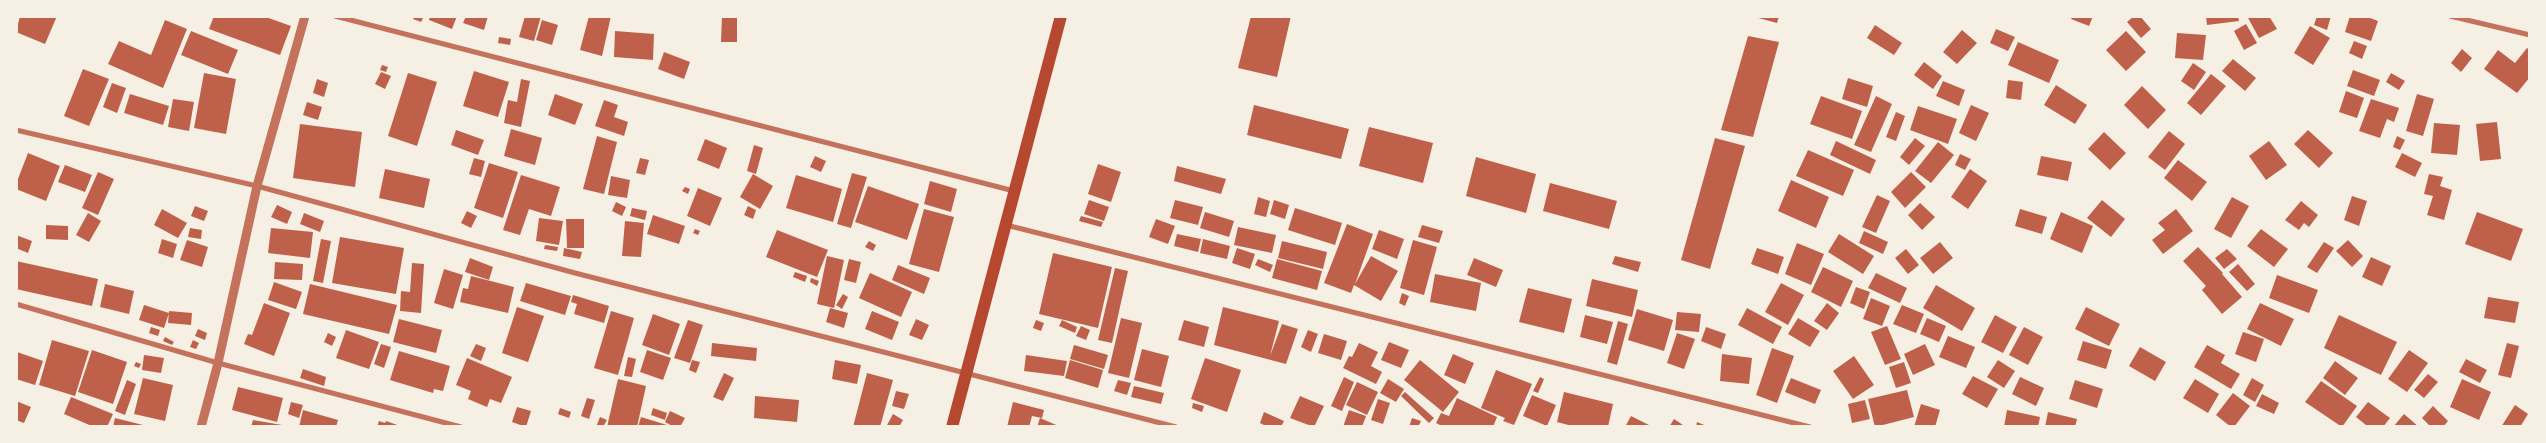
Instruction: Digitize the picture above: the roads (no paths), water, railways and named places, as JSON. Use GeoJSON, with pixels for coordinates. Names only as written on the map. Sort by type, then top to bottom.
{"type":"FeatureCollection","features":[{"type":"Feature","properties":{"kind":"main road"},"geometry":{"type":"LineString","coordinates":[[952,427],[1061,16]]}},
{"type":"Feature","properties":{"kind":"street"},"geometry":{"type":"LineString","coordinates":[[201,427],[218,363],[257,186],[305,16]]}},
{"type":"Feature","properties":{"kind":"street"},"geometry":{"type":"LineString","coordinates":[[335,16],[1014,191]]}},
{"type":"Feature","properties":{"kind":"street"},"geometry":{"type":"LineString","coordinates":[[2450,16],[2530,35]]}},
{"type":"Feature","properties":{"kind":"street"},"geometry":{"type":"LineString","coordinates":[[16,130],[257,186],[575,272],[966,371],[1176,427]]}},
{"type":"Feature","properties":{"kind":"street"},"geometry":{"type":"LineString","coordinates":[[1006,225],[1810,427]]}},
{"type":"Feature","properties":{"kind":"street"},"geometry":{"type":"LineString","coordinates":[[16,304],[218,363],[461,427]]}}]}
